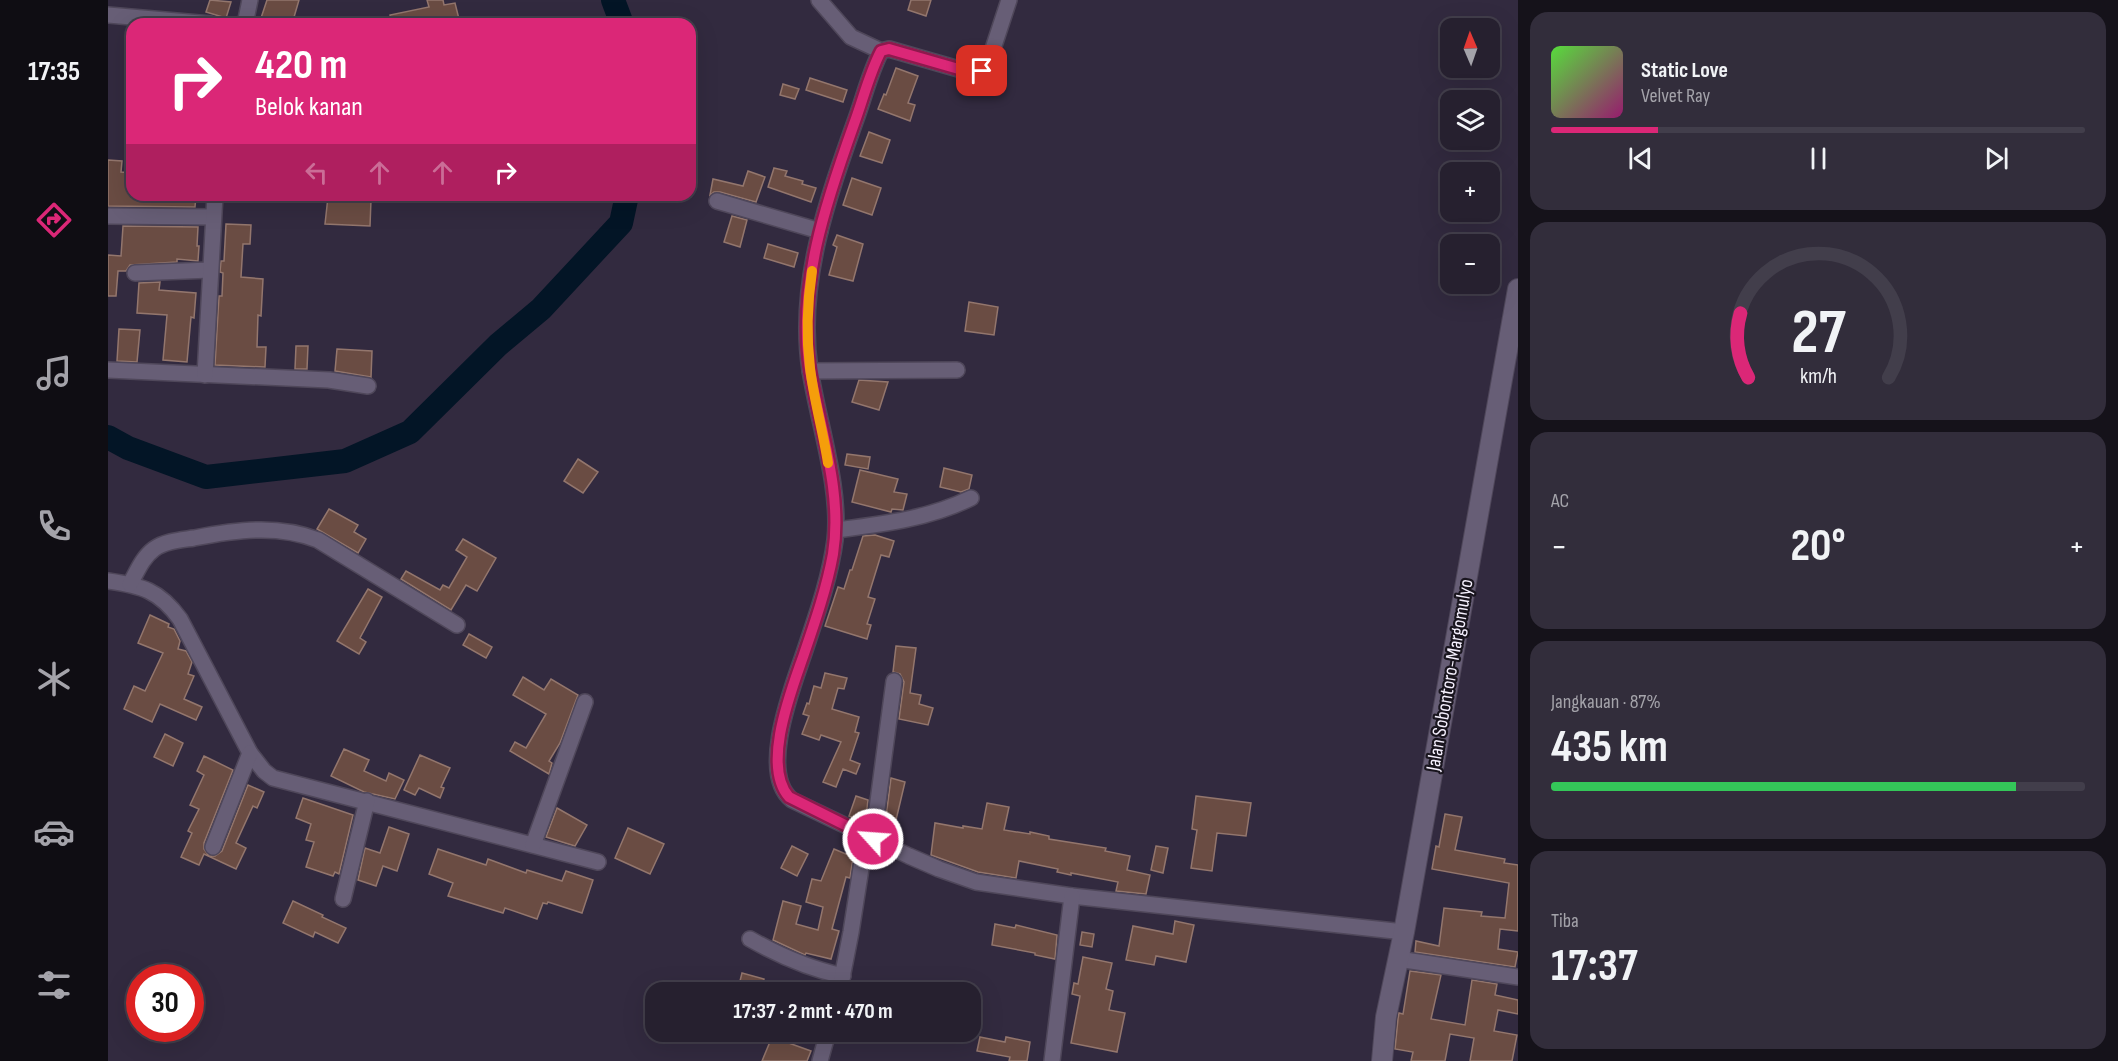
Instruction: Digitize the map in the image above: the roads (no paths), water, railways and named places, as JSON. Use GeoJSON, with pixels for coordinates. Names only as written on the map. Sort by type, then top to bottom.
{"type":"FeatureCollection","features":[{"type":"Feature","properties":{"kind":"street"},"geometry":{"type":"LineString","coordinates":[[246,18],[250,0]]}},
{"type":"Feature","properties":{"kind":"street"},"geometry":{"type":"LineString","coordinates":[[819,0],[851,38],[881,51],[889,49],[969,72],[982,71],[988,64],[1009,0]]}},
{"type":"Feature","properties":{"kind":"street"},"geometry":{"type":"LineString","coordinates":[[108,15],[142,18]]}},
{"type":"Feature","properties":{"kind":"street"},"geometry":{"type":"LineString","coordinates":[[881,51],[829,194],[812,266],[807,307],[807,343],[810,371],[825,442],[836,530],[826,583],[785,711],[780,736],[778,762],[783,786],[789,797],[869,837],[963,878],[1072,896],[1404,932]]}},
{"type":"Feature","properties":{"kind":"street"},"geometry":{"type":"LineString","coordinates":[[205,375],[214,201]]}},
{"type":"Feature","properties":{"kind":"street"},"geometry":{"type":"LineString","coordinates":[[717,201],[820,231]]}},
{"type":"Feature","properties":{"kind":"street"},"geometry":{"type":"LineString","coordinates":[[108,216],[213,217]]}},
{"type":"Feature","properties":{"kind":"street"},"geometry":{"type":"LineString","coordinates":[[135,273],[210,270]]}},
{"type":"Feature","properties":{"kind":"street","name":"Jalan Sobontoro-Margomulyo"},"geometry":{"type":"LineString","coordinates":[[1382,1061],[1386,1017],[1404,932],[1518,288]]}},
{"type":"Feature","properties":{"kind":"street"},"geometry":{"type":"LineString","coordinates":[[108,370],[329,380],[368,386]]}},
{"type":"Feature","properties":{"kind":"street"},"geometry":{"type":"LineString","coordinates":[[810,371],[957,370]]}},
{"type":"Feature","properties":{"kind":"street"},"geometry":{"type":"LineString","coordinates":[[836,530],[915,518],[971,498]]}},
{"type":"Feature","properties":{"kind":"street"},"geometry":{"type":"LineString","coordinates":[[130,584],[146,557],[157,547],[166,543],[223,532],[281,530],[303,534],[318,540],[457,625]]}},
{"type":"Feature","properties":{"kind":"street"},"geometry":{"type":"LineString","coordinates":[[108,581],[130,584],[160,596],[171,605],[250,753],[264,771],[273,778],[598,862]]}},
{"type":"Feature","properties":{"kind":"street"},"geometry":{"type":"LineString","coordinates":[[842,982],[869,837],[894,681]]}},
{"type":"Feature","properties":{"kind":"street"},"geometry":{"type":"LineString","coordinates":[[533,845],[585,702]]}},
{"type":"Feature","properties":{"kind":"street"},"geometry":{"type":"LineString","coordinates":[[213,847],[250,753]]}},
{"type":"Feature","properties":{"kind":"street"},"geometry":{"type":"LineString","coordinates":[[343,899],[367,801]]}},
{"type":"Feature","properties":{"kind":"street"},"geometry":{"type":"LineString","coordinates":[[1052,1061],[1072,896]]}},
{"type":"Feature","properties":{"kind":"street"},"geometry":{"type":"LineString","coordinates":[[750,939],[789,959],[826,973],[843,976]]}},
{"type":"Feature","properties":{"kind":"street"},"geometry":{"type":"LineString","coordinates":[[1398,958],[1518,977]]}},
{"type":"Feature","properties":{"kind":"street"},"geometry":{"type":"LineString","coordinates":[[820,1061],[825,1042]]}},
{"type":"Feature","properties":{"kind":"waterway"},"geometry":{"type":"LineString","coordinates":[[613,0],[620,18]]}},
{"type":"Feature","properties":{"kind":"waterway"},"geometry":{"type":"LineString","coordinates":[[108,437],[128,448],[206,477],[345,461],[410,432],[498,345],[541,309],[621,223],[626,201]]}}]}
